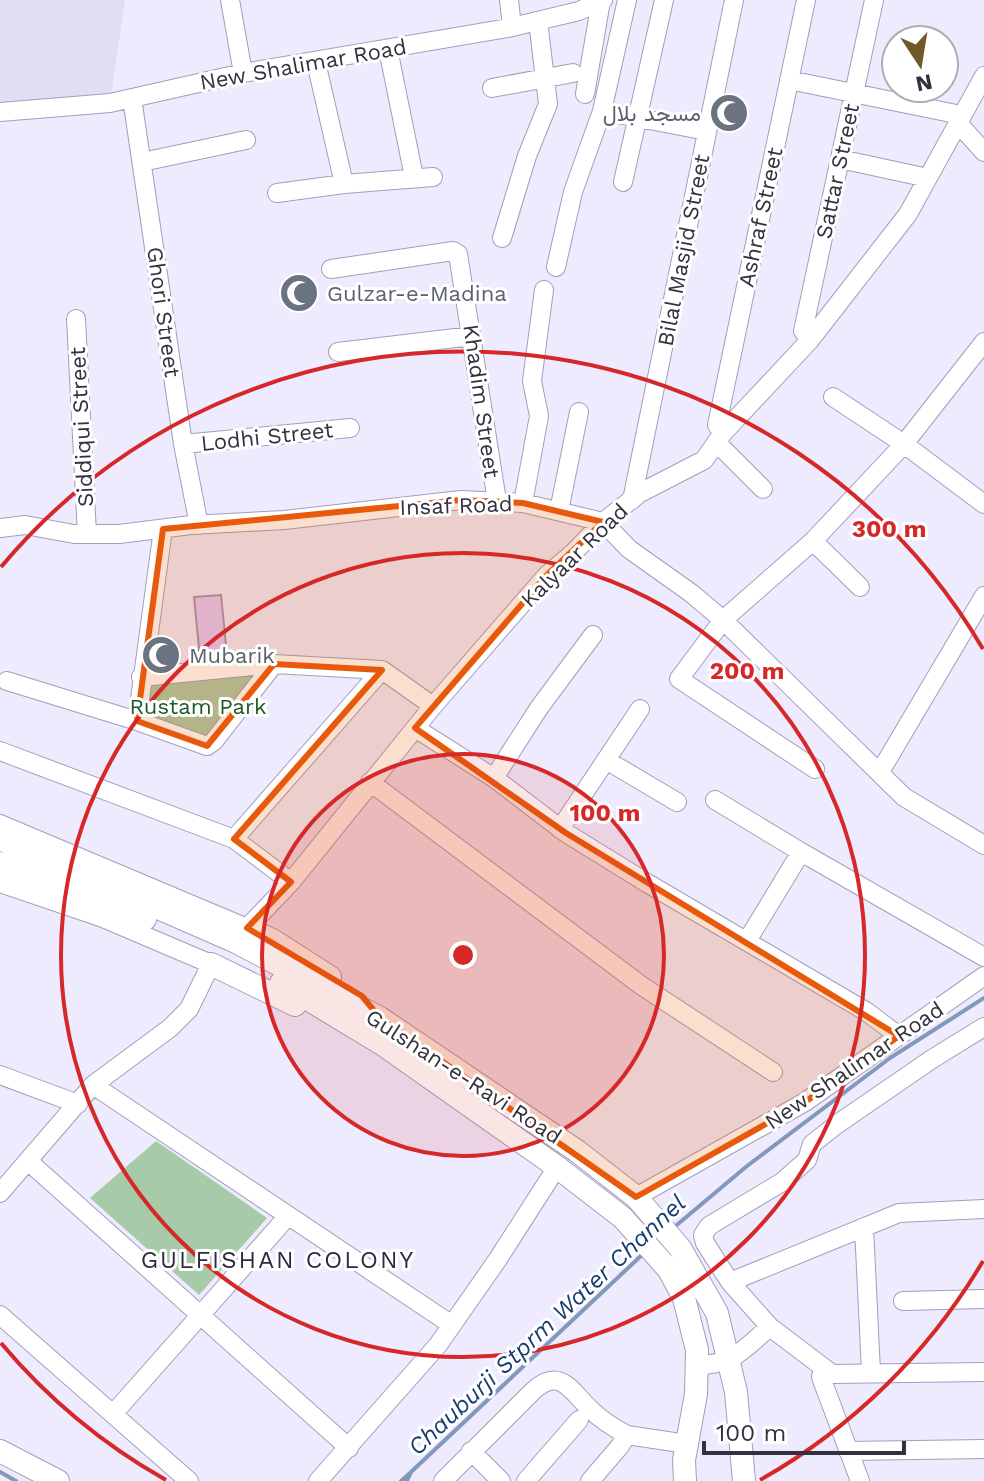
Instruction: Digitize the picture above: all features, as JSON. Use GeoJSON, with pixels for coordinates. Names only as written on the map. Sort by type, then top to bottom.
{"type":"FeatureCollection","features":[{"type":"Feature","properties":{"kind":"main road","name":"Gulshan-e-Ravi Road"},"geometry":{"type":"LineString","coordinates":[[0,839],[236,942],[380,1018],[577,1151],[640,1201],[671,1254],[710,1298],[730,1360],[740,1420],[744,1481]]}},
{"type":"Feature","properties":{"kind":"main road","name":"Gulshan-e-Ravi Road"},"geometry":{"type":"LineString","coordinates":[[0,863],[98,898],[228,955],[331,1012],[533,1149],[671,1254],[694,1334],[698,1365],[685,1481]]}},
{"type":"Feature","properties":{"kind":"main road"},"geometry":{"type":"LineString","coordinates":[[247,928],[274,941],[362,996],[380,1018]]}},
{"type":"Feature","properties":{"kind":"main road"},"geometry":{"type":"LineString","coordinates":[[211,964],[292,1004],[331,1012]]}},
{"type":"Feature","properties":{"kind":"main road"},"geometry":{"type":"LineString","coordinates":[[533,1149],[547,1131]]}},
{"type":"Feature","properties":{"kind":"main road"},"geometry":{"type":"LineString","coordinates":[[0,1451],[58,1481]]}},
{"type":"Feature","properties":{"kind":"street"},"geometry":{"type":"LineString","coordinates":[[230,0],[243,73]]}},
{"type":"Feature","properties":{"kind":"street"},"geometry":{"type":"LineString","coordinates":[[509,0],[512,27]]}},
{"type":"Feature","properties":{"kind":"street"},"geometry":{"type":"LineString","coordinates":[[556,267],[573,192],[602,111],[627,0]]}},
{"type":"Feature","properties":{"kind":"street"},"geometry":{"type":"LineString","coordinates":[[623,182],[664,0]]}},
{"type":"Feature","properties":{"kind":"street","name":"Bilal Masjid Street"},"geometry":{"type":"LineString","coordinates":[[632,500],[734,0]]}},
{"type":"Feature","properties":{"kind":"street","name":"Ashraf Street"},"geometry":{"type":"LineString","coordinates":[[720,438],[717,425],[806,0]]}},
{"type":"Feature","properties":{"kind":"street","name":"Sattar Street"},"geometry":{"type":"LineString","coordinates":[[810,340],[803,331],[874,0]]}},
{"type":"Feature","properties":{"kind":"street"},"geometry":{"type":"LineString","coordinates":[[585,94],[602,1]]}},
{"type":"Feature","properties":{"kind":"street","name":"New Shalimar Road"},"geometry":{"type":"LineString","coordinates":[[0,112],[110,103],[243,73],[512,27],[538,21],[560,8],[602,1]]}},
{"type":"Feature","properties":{"kind":"street"},"geometry":{"type":"LineString","coordinates":[[502,238],[527,156],[548,104],[538,21]]}},
{"type":"Feature","properties":{"kind":"street"},"geometry":{"type":"LineString","coordinates":[[388,49],[414,177]]}},
{"type":"Feature","properties":{"kind":"street"},"geometry":{"type":"LineString","coordinates":[[316,62],[344,184]]}},
{"type":"Feature","properties":{"kind":"street"},"geometry":{"type":"LineString","coordinates":[[492,88],[573,73]]}},
{"type":"Feature","properties":{"kind":"street","name":"Kalyaar Road"},"geometry":{"type":"LineString","coordinates":[[247,928],[291,882],[433,706],[547,575],[603,522],[632,500],[704,460],[720,438],[810,340],[908,214],[984,76]]}},
{"type":"Feature","properties":{"kind":"street"},"geometry":{"type":"LineString","coordinates":[[789,80],[959,119],[984,152]]}},
{"type":"Feature","properties":{"kind":"street","name":"Ghori Street"},"geometry":{"type":"LineString","coordinates":[[132,98],[183,444],[199,525]]}},
{"type":"Feature","properties":{"kind":"street"},"geometry":{"type":"LineString","coordinates":[[602,111],[707,131]]}},
{"type":"Feature","properties":{"kind":"street"},"geometry":{"type":"LineString","coordinates":[[142,162],[246,140]]}},
{"type":"Feature","properties":{"kind":"street"},"geometry":{"type":"LineString","coordinates":[[840,159],[928,178]]}},
{"type":"Feature","properties":{"kind":"street"},"geometry":{"type":"LineString","coordinates":[[277,193],[433,177]]}},
{"type":"Feature","properties":{"kind":"street","name":"Khadim Street"},"geometry":{"type":"LineString","coordinates":[[331,269],[453,251],[458,254],[497,501]]}},
{"type":"Feature","properties":{"kind":"street"},"geometry":{"type":"LineString","coordinates":[[523,503],[539,416],[532,381],[544,290]]}},
{"type":"Feature","properties":{"kind":"street","name":"Siddiqui Street"},"geometry":{"type":"LineString","coordinates":[[76,319],[87,534]]}},
{"type":"Feature","properties":{"kind":"street"},"geometry":{"type":"LineString","coordinates":[[338,352],[472,336]]}},
{"type":"Feature","properties":{"kind":"street"},"geometry":{"type":"LineString","coordinates":[[815,769],[679,679],[723,620],[813,541],[904,444],[984,342]]}},
{"type":"Feature","properties":{"kind":"street"},"geometry":{"type":"LineString","coordinates":[[833,397],[904,444],[984,504]]}},
{"type":"Feature","properties":{"kind":"street"},"geometry":{"type":"LineString","coordinates":[[559,511],[579,412]]}},
{"type":"Feature","properties":{"kind":"street","name":"Lodhi Street"},"geometry":{"type":"LineString","coordinates":[[183,444],[350,428]]}},
{"type":"Feature","properties":{"kind":"street"},"geometry":{"type":"LineString","coordinates":[[720,438],[763,489]]}},
{"type":"Feature","properties":{"kind":"street","name":"Insaf Road"},"geometry":{"type":"LineString","coordinates":[[0,528],[25,525],[87,534],[119,534],[461,500],[523,503],[603,522]]}},
{"type":"Feature","properties":{"kind":"street"},"geometry":{"type":"LineString","coordinates":[[603,522],[629,549],[723,620],[904,797],[984,845]]}},
{"type":"Feature","properties":{"kind":"street"},"geometry":{"type":"LineString","coordinates":[[137,721],[163,529]]}},
{"type":"Feature","properties":{"kind":"street"},"geometry":{"type":"LineString","coordinates":[[813,541],[860,587]]}},
{"type":"Feature","properties":{"kind":"street"},"geometry":{"type":"LineString","coordinates":[[880,772],[984,596]]}},
{"type":"Feature","properties":{"kind":"street"},"geometry":{"type":"LineString","coordinates":[[494,778],[539,708],[593,635]]}},
{"type":"Feature","properties":{"kind":"street"},"geometry":{"type":"LineString","coordinates":[[141,677],[274,664],[382,670],[433,706]]}},
{"type":"Feature","properties":{"kind":"street"},"geometry":{"type":"LineString","coordinates":[[7,681],[207,746],[274,664]]}},
{"type":"Feature","properties":{"kind":"street"},"geometry":{"type":"LineString","coordinates":[[234,839],[382,670]]}},
{"type":"Feature","properties":{"kind":"street"},"geometry":{"type":"LineString","coordinates":[[560,829],[640,709]]}},
{"type":"Feature","properties":{"kind":"street"},"geometry":{"type":"LineString","coordinates":[[415,728],[494,778],[560,829],[867,1012],[899,1036]]}},
{"type":"Feature","properties":{"kind":"street"},"geometry":{"type":"LineString","coordinates":[[0,751],[234,839],[291,882]]}},
{"type":"Feature","properties":{"kind":"street"},"geometry":{"type":"LineString","coordinates":[[606,760],[677,802]]}},
{"type":"Feature","properties":{"kind":"street"},"geometry":{"type":"LineString","coordinates":[[370,782],[642,986],[773,1072]]}},
{"type":"Feature","properties":{"kind":"street"},"geometry":{"type":"LineString","coordinates":[[715,800],[984,957]]}},
{"type":"Feature","properties":{"kind":"street"},"geometry":{"type":"LineString","coordinates":[[0,824],[247,928]]}},
{"type":"Feature","properties":{"kind":"street"},"geometry":{"type":"LineString","coordinates":[[747,941],[801,852]]}},
{"type":"Feature","properties":{"kind":"street"},"geometry":{"type":"LineString","coordinates":[[0,883],[103,918],[211,964],[189,1009],[93,1085],[0,1193]]}},
{"type":"Feature","properties":{"kind":"street","name":"New Shalimar Road"},"geometry":{"type":"LineString","coordinates":[[640,1201],[805,1102],[984,976]]}},
{"type":"Feature","properties":{"kind":"street"},"geometry":{"type":"LineString","coordinates":[[984,1027],[836,1125],[812,1144],[807,1160],[782,1182],[709,1226],[703,1235],[730,1282],[770,1327],[825,1370],[837,1374],[984,1372]]}},
{"type":"Feature","properties":{"kind":"street"},"geometry":{"type":"LineString","coordinates":[[0,1075],[78,1104]]}},
{"type":"Feature","properties":{"kind":"street"},"geometry":{"type":"LineString","coordinates":[[93,1085],[452,1325]]}},
{"type":"Feature","properties":{"kind":"street"},"geometry":{"type":"LineString","coordinates":[[28,1161],[349,1448]]}},
{"type":"Feature","properties":{"kind":"street"},"geometry":{"type":"LineString","coordinates":[[318,1481],[438,1345],[557,1167]]}},
{"type":"Feature","properties":{"kind":"street"},"geometry":{"type":"LineString","coordinates":[[730,1282],[899,1213],[984,1209]]}},
{"type":"Feature","properties":{"kind":"street"},"geometry":{"type":"LineString","coordinates":[[113,1414],[288,1216]]}},
{"type":"Feature","properties":{"kind":"street"},"geometry":{"type":"LineString","coordinates":[[864,1227],[871,1372]]}},
{"type":"Feature","properties":{"kind":"street"},"geometry":{"type":"LineString","coordinates":[[903,1301],[984,1299]]}},
{"type":"Feature","properties":{"kind":"street"},"geometry":{"type":"LineString","coordinates":[[0,1315],[189,1481]]}},
{"type":"Feature","properties":{"kind":"street"},"geometry":{"type":"LineString","coordinates":[[698,1365],[714,1365],[730,1360],[770,1327]]}},
{"type":"Feature","properties":{"kind":"street"},"geometry":{"type":"LineString","coordinates":[[825,1370],[822,1380],[860,1481]]}},
{"type":"Feature","properties":{"kind":"street"},"geometry":{"type":"LineString","coordinates":[[443,1481],[542,1383],[550,1380],[564,1383],[600,1418],[627,1435],[687,1444]]}},
{"type":"Feature","properties":{"kind":"street"},"geometry":{"type":"LineString","coordinates":[[526,1481],[579,1420]]}},
{"type":"Feature","properties":{"kind":"street"},"geometry":{"type":"LineString","coordinates":[[590,1481],[627,1435]]}},
{"type":"Feature","properties":{"kind":"street"},"geometry":{"type":"LineString","coordinates":[[848,1451],[984,1449]]}},
{"type":"Feature","properties":{"kind":"street"},"geometry":{"type":"LineString","coordinates":[[471,1451],[501,1481]]}},
{"type":"Feature","properties":{"kind":"highlighted area"},"geometry":{"type":"Polygon","coordinates":[[[461,500],[523,503],[603,522],[547,575],[415,728],[566,833],[899,1036],[805,1102],[636,1197],[380,1018],[362,996],[247,928],[291,882],[234,839],[382,670],[274,664],[207,746],[137,721],[163,529],[461,500]]]}},
{"type":"Feature","properties":{"kind":"shaded area"},"geometry":{"type":"Polygon","coordinates":[[[0,0],[125,0],[110,103],[0,116],[0,0]]]}},
{"type":"Feature","properties":{"kind":"green space","name":"Rustam Park"},"geometry":{"type":"Polygon","coordinates":[[[274,664],[214,741],[137,721],[144,677],[274,664]]]}},
{"type":"Feature","properties":{"kind":"green space"},"geometry":{"type":"Polygon","coordinates":[[[156,1141],[267,1218],[199,1295],[90,1198],[156,1141]]]}},
{"type":"Feature","properties":{"kind":"building"},"geometry":{"type":"Polygon","coordinates":[[[221,595],[227,655],[200,658],[194,597],[221,595]]]}},
{"type":"Feature","properties":{"kind":"waterway","name":"Chauburji Stprm Water Channel"},"geometry":{"type":"LineString","coordinates":[[672,1229],[747,1166],[890,1058],[984,998]]}},
{"type":"Feature","properties":{"kind":"waterway","name":"Chauburji Stprm Water Channel"},"geometry":{"type":"LineString","coordinates":[[407,1481],[411,1472],[644,1253]]}},
{"type":"Feature","properties":{"kind":"waterway"},"geometry":{"type":"LineString","coordinates":[[0,1472],[16,1481]]}},
{"type":"Feature","properties":{"kind":"waterway","name":"Chauburji Stprm Water Channel"},"geometry":{"type":"LineString","coordinates":[[401,1481],[410,1473]]}},
{"type":"Feature","properties":{"kind":"place","name":"مسجد بلال"},"geometry":{"type":"Point","coordinates":[729,113]}},
{"type":"Feature","properties":{"kind":"place","name":"Gulzar-e-Madina"},"geometry":{"type":"Point","coordinates":[299,293]}},
{"type":"Feature","properties":{"kind":"place","name":"Mubarik"},"geometry":{"type":"Point","coordinates":[161,655]}},
{"type":"Feature","properties":{"kind":"district","name":"GULFISHAN COLONY"},"geometry":{"type":"Point","coordinates":[278,1260]}}]}
